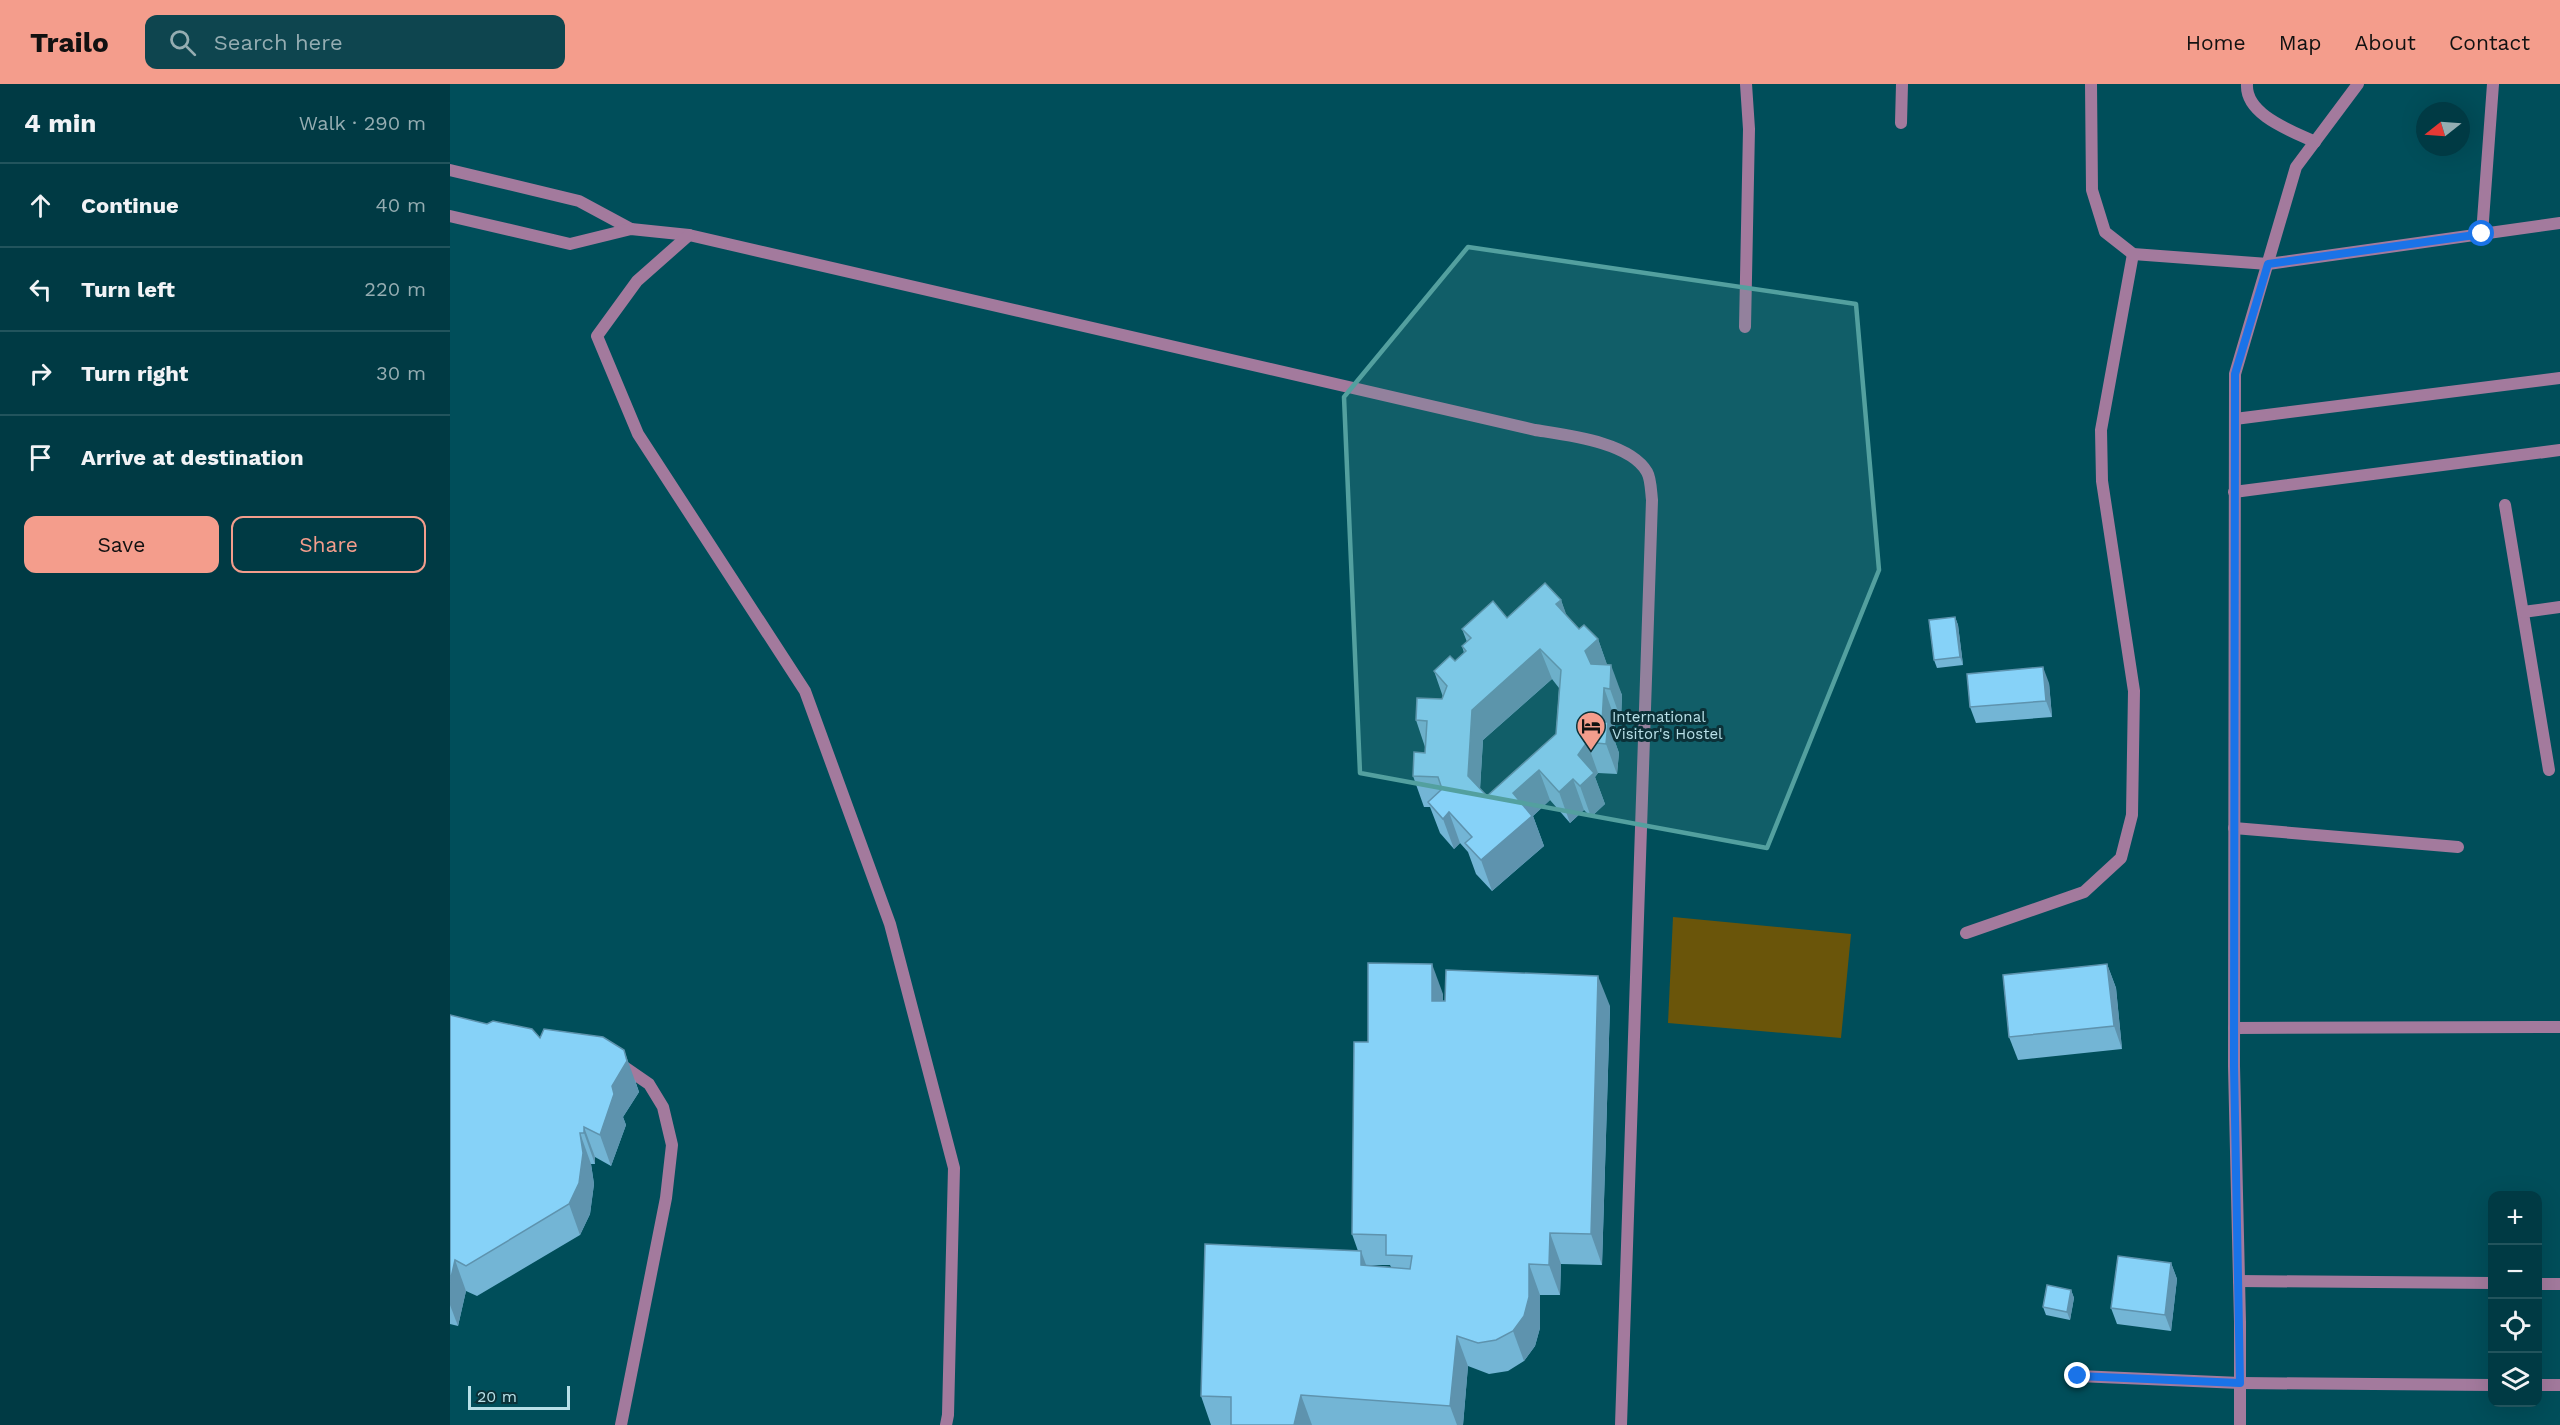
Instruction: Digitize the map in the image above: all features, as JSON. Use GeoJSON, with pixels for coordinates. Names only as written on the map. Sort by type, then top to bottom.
{"type":"FeatureCollection","features":[{"type":"Feature","properties":{"kind":"street"},"geometry":{"type":"LineString","coordinates":[[1745,327],[1749,129],[1746,84]]}},
{"type":"Feature","properties":{"kind":"street"},"geometry":{"type":"LineString","coordinates":[[1901,123],[1902,84]]}},
{"type":"Feature","properties":{"kind":"street"},"geometry":{"type":"LineString","coordinates":[[2091,84],[2092,190],[2105,232],[2133,254],[2268,264],[2560,223]]}},
{"type":"Feature","properties":{"kind":"street"},"geometry":{"type":"LineString","coordinates":[[2247,84],[2246,90],[2259,114],[2315,142]]}},
{"type":"Feature","properties":{"kind":"street"},"geometry":{"type":"LineString","coordinates":[[2240,1425],[2234,1028],[2235,374],[2296,167],[2358,84]]}},
{"type":"Feature","properties":{"kind":"street"},"geometry":{"type":"LineString","coordinates":[[2482,234],[2493,84]]}},
{"type":"Feature","properties":{"kind":"street"},"geometry":{"type":"LineString","coordinates":[[450,170],[579,201],[631,229]]}},
{"type":"Feature","properties":{"kind":"street"},"geometry":{"type":"LineString","coordinates":[[450,216],[570,244],[631,229],[689,235],[1535,430],[1582,437],[1630,455],[1647,472],[1652,500],[1621,1425]]}},
{"type":"Feature","properties":{"kind":"street"},"geometry":{"type":"LineString","coordinates":[[689,235],[637,281],[597,336],[638,434],[805,691],[890,924],[954,1168],[946,1425]]}},
{"type":"Feature","properties":{"kind":"street"},"geometry":{"type":"LineString","coordinates":[[1966,933],[2084,891],[2121,858],[2132,815],[2134,691],[2102,481],[2101,430],[2133,254]]}},
{"type":"Feature","properties":{"kind":"street"},"geometry":{"type":"LineString","coordinates":[[2235,419],[2560,378]]}},
{"type":"Feature","properties":{"kind":"street"},"geometry":{"type":"LineString","coordinates":[[2234,492],[2560,450]]}},
{"type":"Feature","properties":{"kind":"street"},"geometry":{"type":"LineString","coordinates":[[2505,505],[2549,770]]}},
{"type":"Feature","properties":{"kind":"street"},"geometry":{"type":"LineString","coordinates":[[2523,612],[2560,607]]}},
{"type":"Feature","properties":{"kind":"street"},"geometry":{"type":"LineString","coordinates":[[2234,828],[2458,848]]}},
{"type":"Feature","properties":{"kind":"street"},"geometry":{"type":"LineString","coordinates":[[2234,1028],[2560,1027]]}},
{"type":"Feature","properties":{"kind":"street"},"geometry":{"type":"LineString","coordinates":[[610,1057],[649,1084],[663,1107],[672,1145],[666,1198],[621,1425]]}},
{"type":"Feature","properties":{"kind":"street"},"geometry":{"type":"LineString","coordinates":[[2239,1281],[2488,1283]]}},
{"type":"Feature","properties":{"kind":"street"},"geometry":{"type":"LineString","coordinates":[[2542,1284],[2560,1284]]}},
{"type":"Feature","properties":{"kind":"street"},"geometry":{"type":"LineString","coordinates":[[2078,1376],[2240,1383],[2488,1385]]}},
{"type":"Feature","properties":{"kind":"street"},"geometry":{"type":"LineString","coordinates":[[2542,1385],[2560,1385]]}},
{"type":"Feature","properties":{"kind":"highlighted area"},"geometry":{"type":"Polygon","coordinates":[[[1468,247],[1856,304],[1879,570],[1767,848],[1360,773],[1344,397],[1468,247]]]}},
{"type":"Feature","properties":{"kind":"shaded area"},"geometry":{"type":"Polygon","coordinates":[[[1673,917],[1851,934],[1841,1038],[1668,1023],[1673,917]]]}},
{"type":"Feature","properties":{"kind":"building"},"geometry":{"type":"Polygon","coordinates":[[[1545,583],[1561,600],[1556,604],[1579,629],[1584,625],[1598,639],[1585,651],[1591,664],[1611,665],[1610,689],[1604,688],[1602,722],[1608,722],[1606,744],[1587,742],[1578,755],[1594,773],[1580,786],[1573,779],[1559,792],[1539,770],[1513,793],[1532,816],[1481,860],[1465,843],[1472,837],[1449,812],[1443,819],[1428,802],[1442,789],[1438,777],[1413,776],[1414,752],[1425,753],[1427,721],[1416,720],[1417,698],[1442,699],[1447,686],[1434,671],[1450,656],[1455,661],[1466,651],[1462,646],[1471,638],[1462,629],[1493,601],[1507,618],[1545,583]],[[1540,649],[1472,710],[1468,776],[1487,796],[1556,734],[1561,670],[1540,649]]]}},
{"type":"Feature","properties":{"kind":"building"},"geometry":{"type":"Polygon","coordinates":[[[1955,617],[1960,657],[1934,660],[1929,620],[1955,617]]]}},
{"type":"Feature","properties":{"kind":"building"},"geometry":{"type":"Polygon","coordinates":[[[2043,667],[2046,701],[1970,707],[1967,674],[2043,667]]]}},
{"type":"Feature","properties":{"kind":"building"},"geometry":{"type":"Polygon","coordinates":[[[1368,963],[1432,964],[1432,1001],[1445,1001],[1446,970],[1598,976],[1591,1234],[1550,1233],[1549,1265],[1529,1264],[1529,1297],[1524,1316],[1513,1331],[1496,1340],[1478,1343],[1457,1336],[1450,1406],[1301,1395],[1294,1425],[1231,1425],[1231,1397],[1201,1396],[1205,1244],[1361,1251],[1361,1265],[1410,1269],[1412,1256],[1386,1255],[1386,1235],[1352,1234],[1354,1042],[1368,1042],[1368,963]]]}},
{"type":"Feature","properties":{"kind":"building"},"geometry":{"type":"Polygon","coordinates":[[[2107,964],[2114,1026],[2009,1037],[2003,975],[2107,964]]]}},
{"type":"Feature","properties":{"kind":"building"},"geometry":{"type":"Polygon","coordinates":[[[450,1015],[487,1024],[493,1021],[532,1029],[540,1038],[544,1029],[603,1037],[624,1050],[627,1061],[612,1086],[614,1094],[600,1135],[584,1127],[584,1133],[580,1133],[583,1153],[579,1183],[569,1204],[466,1266],[455,1260],[450,1282],[450,1015]]]}},
{"type":"Feature","properties":{"kind":"building"},"geometry":{"type":"Polygon","coordinates":[[[2118,1256],[2171,1263],[2165,1315],[2111,1308],[2118,1256]]]}},
{"type":"Feature","properties":{"kind":"building"},"geometry":{"type":"Polygon","coordinates":[[[2047,1285],[2071,1290],[2067,1312],[2043,1307],[2047,1285]]]}},
{"type":"Feature","properties":{"kind":"place","name":"International Visitor's Hostel"},"geometry":{"type":"Point","coordinates":[1591,752]}},
{"type":"Feature","properties":{"kind":"route"},"geometry":{"type":"LineString","coordinates":[[2078,1376],[2240,1383],[2234,1066],[2235,374],[2268,264],[2482,234]]}}]}
